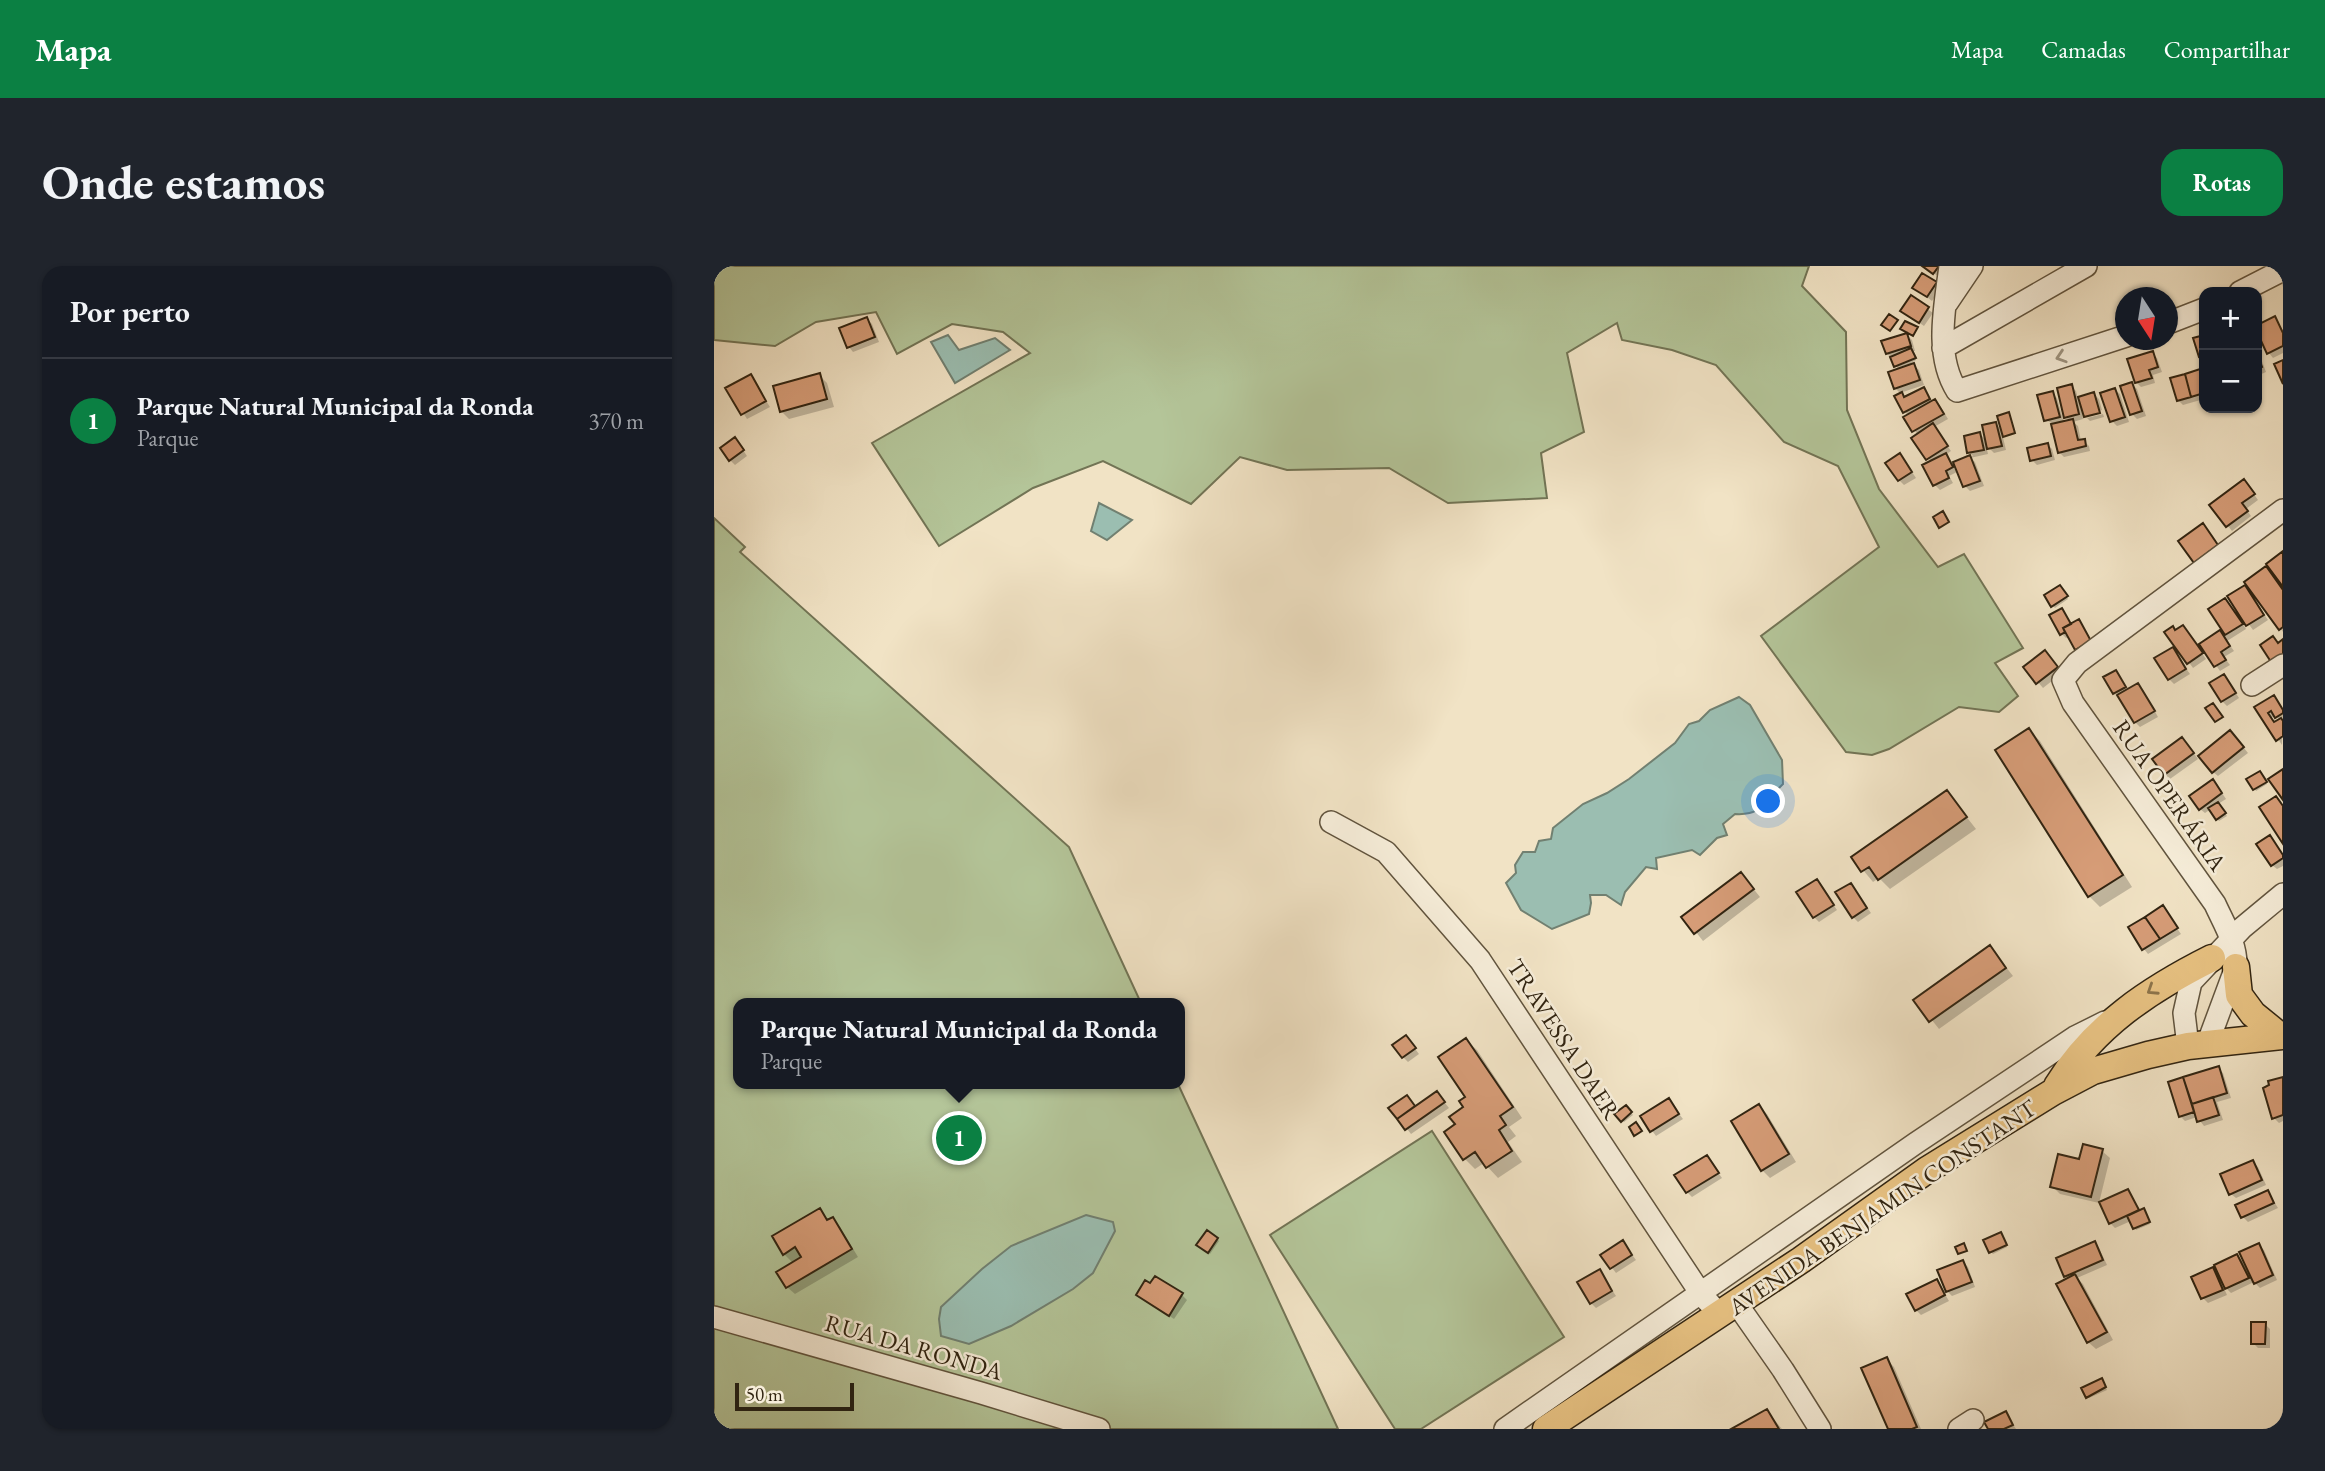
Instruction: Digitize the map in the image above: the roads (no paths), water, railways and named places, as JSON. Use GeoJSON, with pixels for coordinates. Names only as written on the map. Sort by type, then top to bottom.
{"type":"FeatureCollection","features":[{"type":"Feature","properties":{"kind":"main road"},"geometry":{"type":"LineString","coordinates":[[2053,1092],[2069,1067],[2122,1012],[2169,979],[2226,955],[2239,995],[2253,1014],[2281,1036]]}},
{"type":"Feature","properties":{"kind":"main road"},"geometry":{"type":"LineString","coordinates":[[2122,1012],[2124,1034],[2135,1048],[2148,1055]]}},
{"type":"Feature","properties":{"kind":"main road","name":"AVENIDA BENJAMIN CONSTANT"},"geometry":{"type":"LineString","coordinates":[[1546,1429],[1727,1310],[1927,1170],[2053,1092],[2093,1071],[2148,1055],[2281,1036]]}},
{"type":"Feature","properties":{"kind":"street"},"geometry":{"type":"LineString","coordinates":[[1950,266],[1944,308],[1944,348],[1949,378],[1957,391],[2115,340]]}},
{"type":"Feature","properties":{"kind":"street"},"geometry":{"type":"LineString","coordinates":[[1944,308],[1972,266]]}},
{"type":"Feature","properties":{"kind":"street"},"geometry":{"type":"LineString","coordinates":[[1944,348],[2086,266]]}},
{"type":"Feature","properties":{"kind":"street"},"geometry":{"type":"LineString","coordinates":[[2250,287],[2283,270]]}},
{"type":"Feature","properties":{"kind":"street"},"geometry":{"type":"LineString","coordinates":[[2178,319],[2199,311]]}},
{"type":"Feature","properties":{"kind":"street","name":"RUA OPERÁRIA"},"geometry":{"type":"LineString","coordinates":[[2226,955],[2215,904],[2073,703],[2063,680],[2077,663],[2283,510]]}},
{"type":"Feature","properties":{"kind":"street"},"geometry":{"type":"LineString","coordinates":[[2252,685],[2283,665]]}},
{"type":"Feature","properties":{"kind":"street","name":"TRAVESSA DAER"},"geometry":{"type":"LineString","coordinates":[[1331,822],[1386,852],[1480,960],[1701,1294],[1727,1310],[1783,1370],[1819,1429]]}},
{"type":"Feature","properties":{"kind":"street"},"geometry":{"type":"LineString","coordinates":[[2198,1046],[2226,955],[2242,928],[2283,894]]}},
{"type":"Feature","properties":{"kind":"street"},"geometry":{"type":"LineString","coordinates":[[2198,1046],[2184,1013],[2190,982],[2226,955]]}},
{"type":"Feature","properties":{"kind":"street","name":"AVENIDA BENJAMIN CONSTANT"},"geometry":{"type":"LineString","coordinates":[[1505,1429],[1916,1143],[2075,1037],[2122,1012]]}},
{"type":"Feature","properties":{"kind":"street","name":"RUA DA RONDA"},"geometry":{"type":"LineString","coordinates":[[714,1317],[1099,1429]]}},
{"type":"Feature","properties":{"kind":"place","name":"Parque Natural Municipal da Ronda"},"geometry":{"type":"Point","coordinates":[959,1138]}}]}
